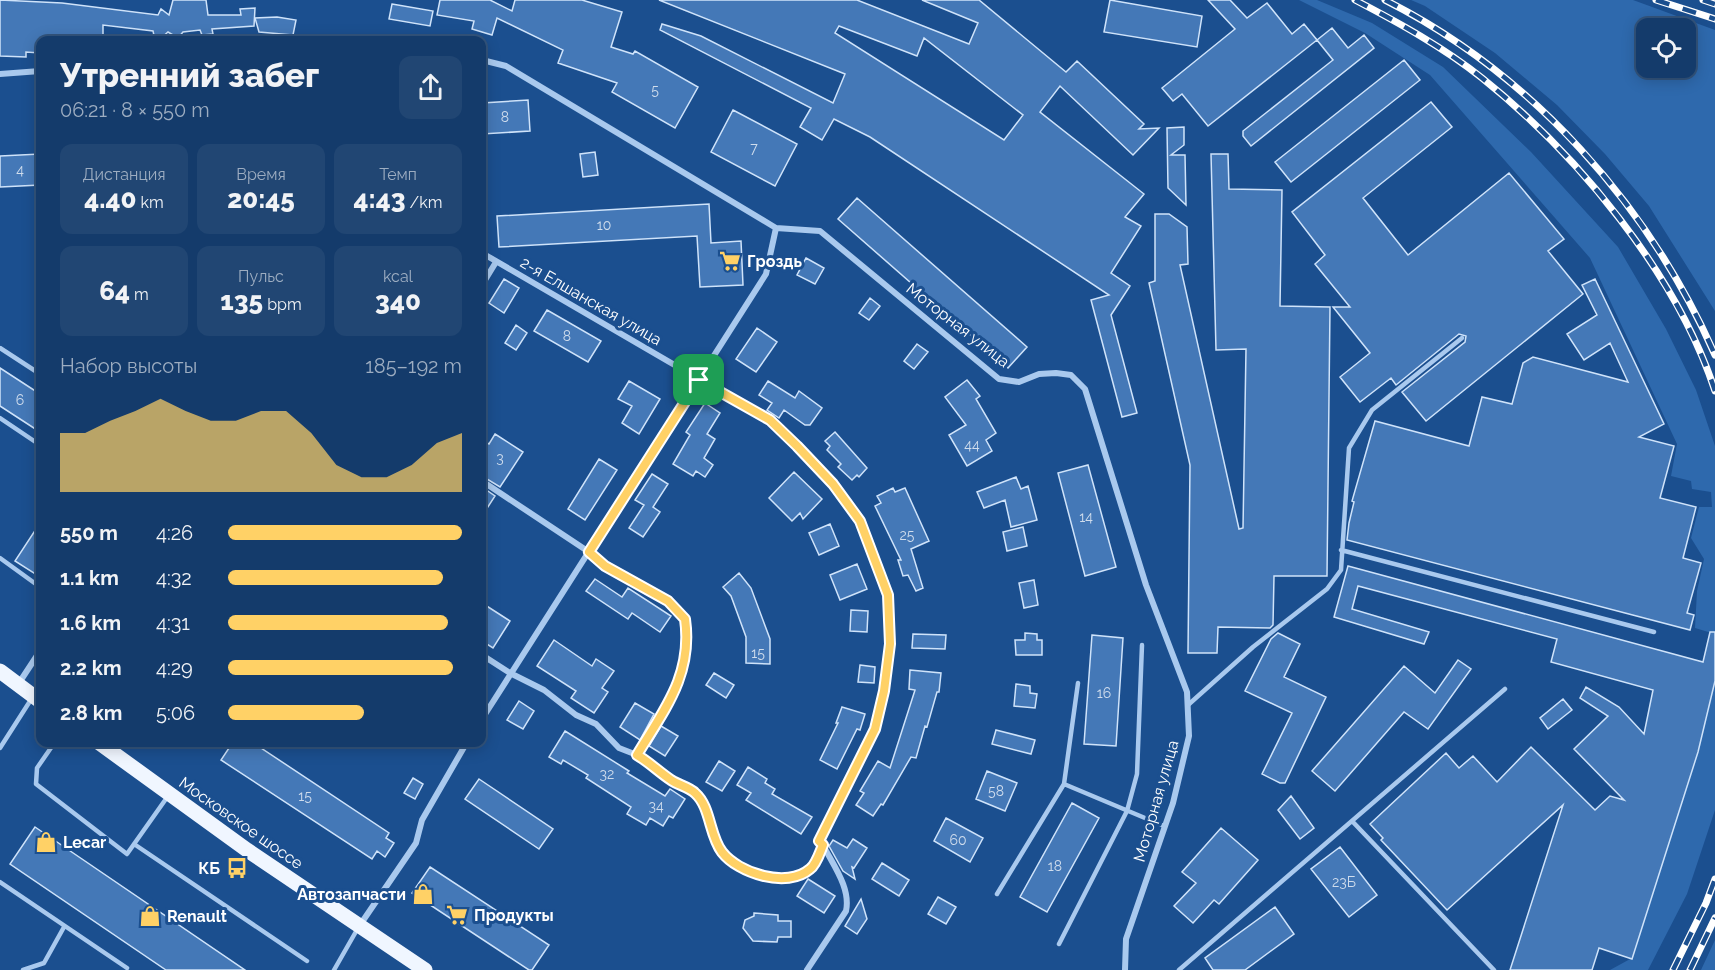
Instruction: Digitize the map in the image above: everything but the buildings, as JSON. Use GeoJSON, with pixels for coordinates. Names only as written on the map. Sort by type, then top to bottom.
{"type":"FeatureCollection","features":[{"type":"Feature","properties":{"kind":"main road"},"geometry":{"type":"LineString","coordinates":[[0,671],[36,697]]}},
{"type":"Feature","properties":{"kind":"main road","name":"Московское шоссе"},"geometry":{"type":"LineString","coordinates":[[105,747],[359,927],[425,970]]}},
{"type":"Feature","properties":{"kind":"street","name":"Моторная улица"},"geometry":{"type":"LineString","coordinates":[[486,61],[506,66],[776,228],[820,231],[999,379],[1019,382],[1039,374],[1056,373],[1071,375],[1085,389],[1146,585],[1187,692],[1188,705],[1189,736],[1173,803],[1126,939],[1125,970]]}},
{"type":"Feature","properties":{"kind":"street"},"geometry":{"type":"LineString","coordinates":[[0,74],[36,71]]}},
{"type":"Feature","properties":{"kind":"street"},"geometry":{"type":"LineString","coordinates":[[486,712],[766,274],[776,228]]}},
{"type":"Feature","properties":{"kind":"street","name":"2-я Елшанская улица"},"geometry":{"type":"LineString","coordinates":[[486,255],[770,420],[833,484],[860,521],[888,595],[890,644],[884,691],[875,729],[819,841],[823,845]]}},
{"type":"Feature","properties":{"kind":"street"},"geometry":{"type":"LineString","coordinates":[[486,278],[496,262]]}},
{"type":"Feature","properties":{"kind":"street"},"geometry":{"type":"LineString","coordinates":[[486,484],[589,552],[605,566],[668,601],[685,619],[687,652],[680,680],[637,755]]}},
{"type":"Feature","properties":{"kind":"street"},"geometry":{"type":"LineString","coordinates":[[18,684],[36,657]]}},
{"type":"Feature","properties":{"kind":"street"},"geometry":{"type":"LineString","coordinates":[[486,658],[544,690],[576,715],[596,724],[619,748],[637,755],[671,780],[695,793]]}},
{"type":"Feature","properties":{"kind":"street"},"geometry":{"type":"LineString","coordinates":[[359,927],[416,843],[422,820],[464,747]]}},
{"type":"Feature","properties":{"kind":"street"},"geometry":{"type":"LineString","coordinates":[[807,970],[846,911],[848,900],[845,889],[823,845]]}},
{"type":"Feature","properties":{"kind":"lane"},"geometry":{"type":"LineString","coordinates":[[1188,705],[1253,647],[1327,589],[1341,570],[1349,448],[1372,410],[1462,338]]}},
{"type":"Feature","properties":{"kind":"lane"},"geometry":{"type":"LineString","coordinates":[[0,348],[36,371]]}},
{"type":"Feature","properties":{"kind":"lane"},"geometry":{"type":"LineString","coordinates":[[0,418],[36,442]]}},
{"type":"Feature","properties":{"kind":"lane"},"geometry":{"type":"LineString","coordinates":[[1341,550],[1653,632]]}},
{"type":"Feature","properties":{"kind":"lane"},"geometry":{"type":"LineString","coordinates":[[0,558],[36,584]]}},
{"type":"Feature","properties":{"kind":"lane"},"geometry":{"type":"LineString","coordinates":[[1059,944],[1127,811],[1137,774],[1142,645]]}},
{"type":"Feature","properties":{"kind":"lane"},"geometry":{"type":"LineString","coordinates":[[997,894],[1064,784],[1078,683]]}},
{"type":"Feature","properties":{"kind":"lane"},"geometry":{"type":"LineString","coordinates":[[1179,970],[1505,689]]}},
{"type":"Feature","properties":{"kind":"lane"},"geometry":{"type":"LineString","coordinates":[[0,748],[36,699]]}},
{"type":"Feature","properties":{"kind":"lane"},"geometry":{"type":"LineString","coordinates":[[52,747],[37,768],[36,784],[127,854],[170,794]]}},
{"type":"Feature","properties":{"kind":"lane"},"geometry":{"type":"LineString","coordinates":[[1064,784],[1164,826]]}},
{"type":"Feature","properties":{"kind":"lane"},"geometry":{"type":"LineString","coordinates":[[695,793],[702,803],[722,851],[737,866],[758,875],[779,878],[794,877],[810,869],[823,845]]}},
{"type":"Feature","properties":{"kind":"lane"},"geometry":{"type":"LineString","coordinates":[[1352,821],[1494,970]]}},
{"type":"Feature","properties":{"kind":"lane"},"geometry":{"type":"LineString","coordinates":[[134,844],[307,961]]}},
{"type":"Feature","properties":{"kind":"lane"},"geometry":{"type":"LineString","coordinates":[[0,882],[127,969]]}},
{"type":"Feature","properties":{"kind":"lane"},"geometry":{"type":"LineString","coordinates":[[23,970],[44,963],[64,927]]}},
{"type":"Feature","properties":{"kind":"lane"},"geometry":{"type":"LineString","coordinates":[[334,970],[359,927]]}},
{"type":"Feature","properties":{"kind":"shaded area"},"geometry":{"type":"Polygon","coordinates":[[[1299,0],[1317,0],[1372,23],[1443,67],[1531,152],[1618,247],[1666,329],[1696,390],[1715,446],[1715,634],[1695,628],[1697,591],[1704,559],[1691,538],[1699,507],[1712,507],[1711,492],[1692,489],[1691,481],[1671,476],[1677,444],[1590,258],[1430,75],[1365,33],[1299,0]]]}},
{"type":"Feature","properties":{"kind":"shaded area"},"geometry":{"type":"Polygon","coordinates":[[[1411,0],[1633,0],[1682,18],[1636,18],[1636,78],[1696,78],[1696,23],[1715,30],[1715,311],[1649,206],[1605,154],[1557,105],[1495,53],[1425,6],[1411,0]]]}},
{"type":"Feature","properties":{"kind":"shaded area"},"geometry":{"type":"Polygon","coordinates":[[[1715,681],[1715,810],[1687,894],[1648,970],[1610,970],[1632,958],[1698,752],[1715,681]]]}},
{"type":"Feature","properties":{"kind":"shaded area"},"geometry":{"type":"Polygon","coordinates":[[[1715,940],[1715,970],[1701,970],[1715,940]]]}},
{"type":"Feature","properties":{"kind":"railway"},"geometry":{"type":"LineString","coordinates":[[1355,0],[1436,46],[1467,67],[1518,108],[1553,143],[1620,219],[1650,261],[1676,303],[1698,347],[1715,391]]}},
{"type":"Feature","properties":{"kind":"railway"},"geometry":{"type":"LineString","coordinates":[[1385,0],[1439,30],[1489,66],[1537,105],[1580,149],[1620,196],[1656,247],[1688,300],[1715,355]]}},
{"type":"Feature","properties":{"kind":"railway"},"geometry":{"type":"LineString","coordinates":[[1656,0],[1715,19]]}},
{"type":"Feature","properties":{"kind":"railway"},"geometry":{"type":"LineString","coordinates":[[1703,0],[1715,4]]}},
{"type":"Feature","properties":{"kind":"railway"},"geometry":{"type":"LineString","coordinates":[[1673,970],[1706,903],[1715,879]]}},
{"type":"Feature","properties":{"kind":"railway"},"geometry":{"type":"LineString","coordinates":[[1690,970],[1715,918]]}},
{"type":"Feature","properties":{"kind":"place","name":"Гроздь"},"geometry":{"type":"Point","coordinates":[730,261]}},
{"type":"Feature","properties":{"kind":"place","name":"Lecar"},"geometry":{"type":"Point","coordinates":[46,842]}},
{"type":"Feature","properties":{"kind":"place","name":"КБ"},"geometry":{"type":"Point","coordinates":[237,868]}},
{"type":"Feature","properties":{"kind":"place","name":"Автозапчасти"},"geometry":{"type":"Point","coordinates":[423,894]}},
{"type":"Feature","properties":{"kind":"place","name":"Продукты"},"geometry":{"type":"Point","coordinates":[457,915]}},
{"type":"Feature","properties":{"kind":"place","name":"Renault"},"geometry":{"type":"Point","coordinates":[150,916]}},
{"type":"Feature","properties":{"kind":"route"},"geometry":{"type":"LineString","coordinates":[[699,380],[770,420],[833,484],[860,521],[888,595],[890,644],[884,691],[875,729],[819,841],[823,845],[810,869],[794,877],[779,878],[758,875],[737,866],[722,851],[702,803],[695,793],[671,780],[637,755],[680,680],[687,652],[685,619],[668,601],[605,566],[589,552],[699,380]]}}]}
